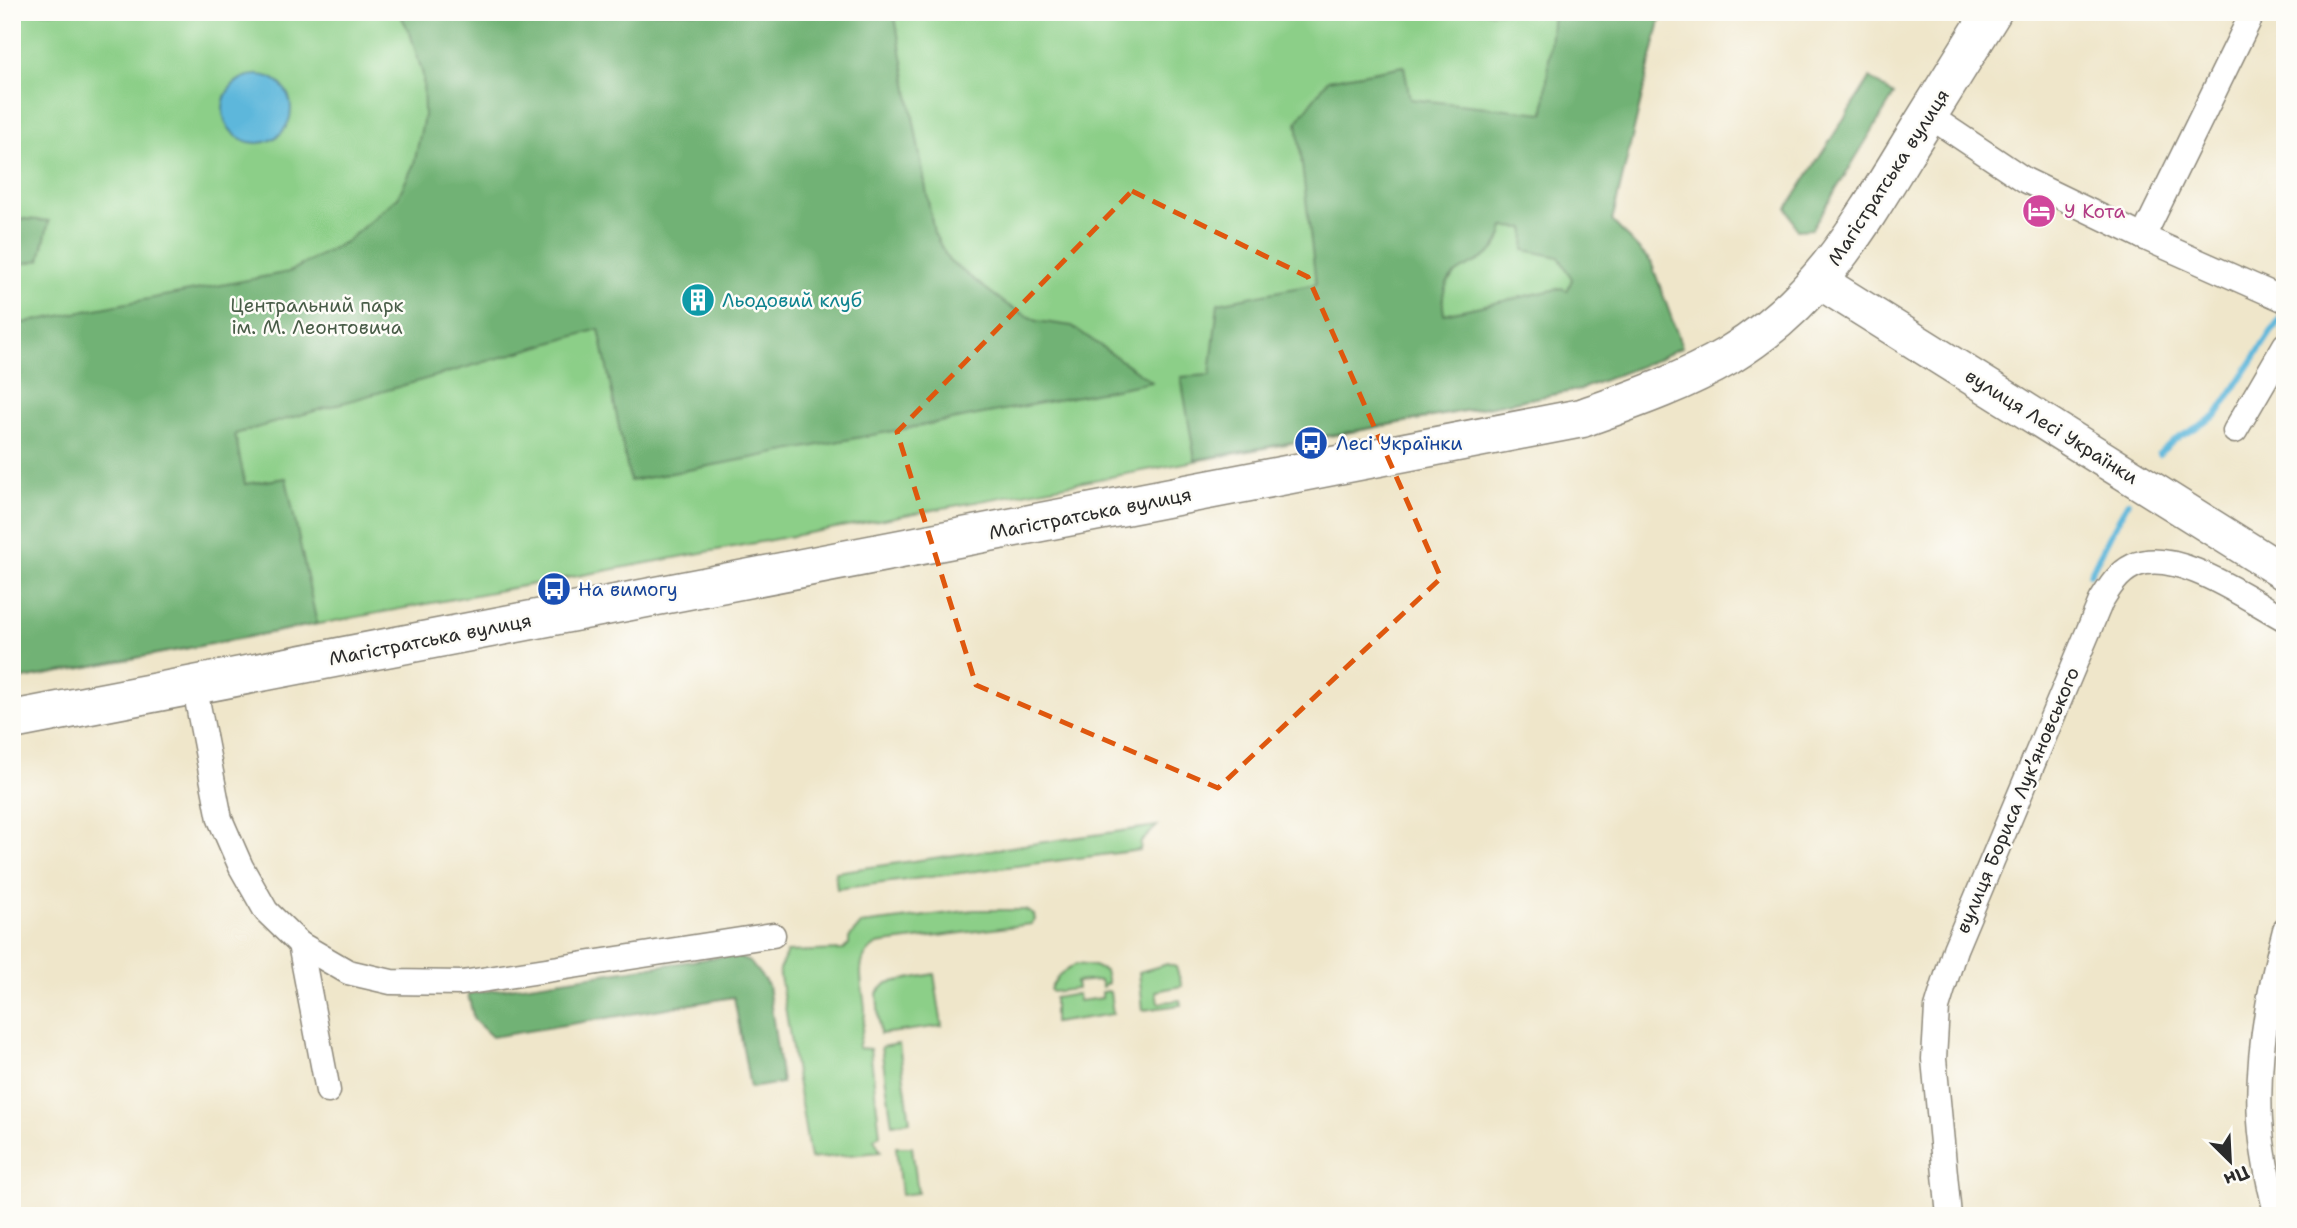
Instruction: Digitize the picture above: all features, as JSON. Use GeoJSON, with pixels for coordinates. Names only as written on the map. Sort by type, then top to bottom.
{"type":"FeatureCollection","features":[{"type":"Feature","properties":{"kind":"main road","name":"Магістратська вулиця"},"geometry":{"type":"LineString","coordinates":[[12,720],[1581,418],[1664,389],[1730,355],[1780,317],[1819,281],[1857,231],[1992,12]]}},
{"type":"Feature","properties":{"kind":"main road","name":"вулиця Лесі Українки"},"geometry":{"type":"LineString","coordinates":[[1819,281],[2285,573]]}},
{"type":"Feature","properties":{"kind":"street"},"geometry":{"type":"LineString","coordinates":[[2143,237],[2253,12]]}},
{"type":"Feature","properties":{"kind":"street"},"geometry":{"type":"LineString","coordinates":[[1928,115],[2025,180],[2143,237],[2285,300]]}},
{"type":"Feature","properties":{"kind":"street"},"geometry":{"type":"LineString","coordinates":[[2235,431],[2285,345]]}},
{"type":"Feature","properties":{"kind":"street","name":"вулиця Бориса Лукʼяновського"},"geometry":{"type":"LineString","coordinates":[[1949,1216],[1934,1059],[1937,1008],[1955,949],[2101,601],[2118,577],[2132,566],[2163,561],[2195,570],[2285,619]]}},
{"type":"Feature","properties":{"kind":"street"},"geometry":{"type":"LineString","coordinates":[[194,684],[220,819],[241,867],[266,911],[300,944],[348,972],[391,982],[462,983],[773,935]]}},
{"type":"Feature","properties":{"kind":"street"},"geometry":{"type":"LineString","coordinates":[[2277,1216],[2264,1153],[2260,1098],[2265,1030],[2285,930]]}},
{"type":"Feature","properties":{"kind":"street"},"geometry":{"type":"LineString","coordinates":[[300,944],[328,1091]]}},
{"type":"Feature","properties":{"kind":"highlighted area"},"geometry":{"type":"Polygon","coordinates":[[[1132,191],[1308,277],[1441,578],[1218,788],[976,685],[897,432],[1132,191]]]}},
{"type":"Feature","properties":{"kind":"green space","name":"Центральний парк ім. М. Леонтовича"},"geometry":{"type":"Polygon","coordinates":[[[12,12],[1662,12],[1612,221],[1651,262],[1682,347],[1578,390],[12,681],[12,12]]]}},
{"type":"Feature","properties":{"kind":"green space"},"geometry":{"type":"Polygon","coordinates":[[[399,12],[894,12],[934,233],[949,261],[1009,306],[1037,321],[1072,326],[1152,382],[630,481],[599,329],[235,434],[245,484],[286,478],[317,624],[12,681],[12,325],[289,272],[347,241],[398,197],[414,164],[424,116],[423,75],[410,33],[399,12]]]}},
{"type":"Feature","properties":{"kind":"green space"},"geometry":{"type":"Polygon","coordinates":[[[1553,12],[1662,12],[1612,221],[1651,262],[1682,347],[1578,390],[1195,460],[1181,377],[1210,375],[1218,303],[1316,284],[1297,122],[1328,80],[1404,66],[1410,99],[1544,113],[1553,12]],[[1504,227],[1492,251],[1449,281],[1444,292],[1444,314],[1562,288],[1567,291],[1572,279],[1559,257],[1524,250],[1525,228],[1504,227]]]}},
{"type":"Feature","properties":{"kind":"green space"},"geometry":{"type":"Polygon","coordinates":[[[1870,78],[1894,95],[1812,229],[1797,230],[1787,208],[1870,78]]]}},
{"type":"Feature","properties":{"kind":"green space"},"geometry":{"type":"Polygon","coordinates":[[[12,218],[49,221],[40,260],[12,266],[12,218]]]}},
{"type":"Feature","properties":{"kind":"green space"},"geometry":{"type":"Polygon","coordinates":[[[1157,826],[1141,842],[1140,850],[837,889],[835,872],[1157,826]]]}},
{"type":"Feature","properties":{"kind":"green space"},"geometry":{"type":"Polygon","coordinates":[[[974,910],[1025,910],[1034,915],[1035,920],[1031,924],[877,944],[869,950],[864,958],[861,974],[865,1015],[858,1048],[870,1049],[880,1134],[874,1139],[881,1152],[810,1159],[779,970],[787,952],[843,950],[861,924],[974,910]]]}},
{"type":"Feature","properties":{"kind":"green space"},"geometry":{"type":"Polygon","coordinates":[[[732,955],[750,962],[768,985],[782,1083],[750,1088],[734,997],[492,1037],[474,1020],[468,994],[732,955]]]}},
{"type":"Feature","properties":{"kind":"green space"},"geometry":{"type":"Polygon","coordinates":[[[1076,964],[1094,966],[1105,971],[1108,983],[1102,987],[1100,980],[1076,982],[1077,989],[1052,992],[1050,989],[1059,975],[1076,964]]]}},
{"type":"Feature","properties":{"kind":"green space"},"geometry":{"type":"Polygon","coordinates":[[[1167,964],[1176,967],[1182,986],[1156,991],[1158,1003],[1180,1000],[1181,1005],[1143,1010],[1139,972],[1167,964]]]}},
{"type":"Feature","properties":{"kind":"green space"},"geometry":{"type":"Polygon","coordinates":[[[934,974],[942,1026],[880,1034],[877,993],[887,983],[934,974]]]}},
{"type":"Feature","properties":{"kind":"green space"},"geometry":{"type":"Polygon","coordinates":[[[1102,992],[1110,992],[1113,1014],[1054,1023],[1054,998],[1078,994],[1079,1001],[1102,998],[1102,992]]]}},
{"type":"Feature","properties":{"kind":"green space"},"geometry":{"type":"Polygon","coordinates":[[[899,1044],[910,1121],[892,1124],[881,1047],[899,1044]]]}},
{"type":"Feature","properties":{"kind":"green space"},"geometry":{"type":"Polygon","coordinates":[[[896,1147],[912,1147],[918,1193],[901,1195],[896,1147]]]}},
{"type":"Feature","properties":{"kind":"water"},"geometry":{"type":"Polygon","coordinates":[[[257,75],[270,78],[281,85],[288,96],[291,109],[288,122],[281,133],[270,140],[257,143],[244,140],[233,133],[226,122],[223,109],[226,96],[233,85],[244,78],[257,75]]]}},
{"type":"Feature","properties":{"kind":"waterway"},"geometry":{"type":"LineString","coordinates":[[2159,454],[2173,441],[2216,416],[2285,311]]}},
{"type":"Feature","properties":{"kind":"waterway"},"geometry":{"type":"LineString","coordinates":[[2090,574],[2128,502]]}},
{"type":"Feature","properties":{"kind":"place","name":"У Кота"},"geometry":{"type":"Point","coordinates":[2039,211]}},
{"type":"Feature","properties":{"kind":"place","name":"Льодовий клуб"},"geometry":{"type":"Point","coordinates":[698,300]}},
{"type":"Feature","properties":{"kind":"place","name":"Лесі Українки"},"geometry":{"type":"Point","coordinates":[1311,443]}},
{"type":"Feature","properties":{"kind":"place","name":"На вимогу"},"geometry":{"type":"Point","coordinates":[554,589]}}]}
